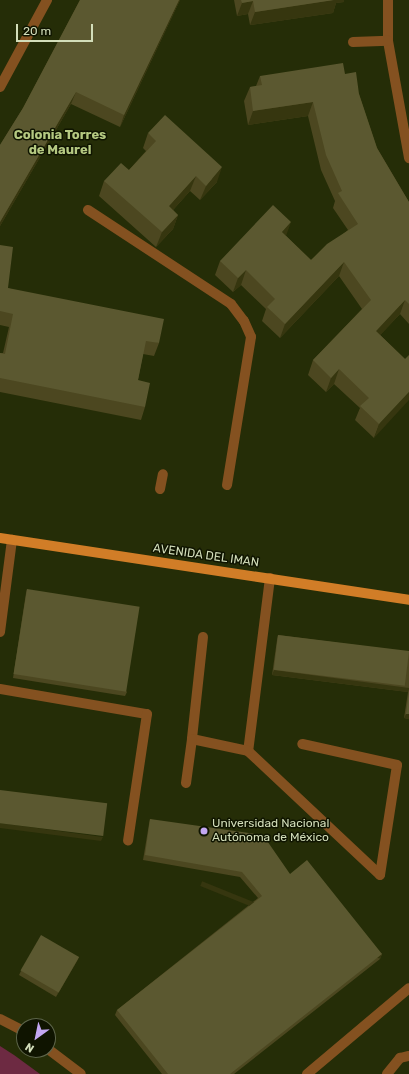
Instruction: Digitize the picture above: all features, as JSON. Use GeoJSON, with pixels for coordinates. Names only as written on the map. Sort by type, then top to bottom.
{"type":"FeatureCollection","features":[{"type":"Feature","properties":{"kind":"main road","name":"AVENIDA DEL IMAN"},"geometry":{"type":"LineString","coordinates":[[0,538],[409,600]]}},
{"type":"Feature","properties":{"kind":"street"},"geometry":{"type":"LineString","coordinates":[[0,87],[47,0]]}},
{"type":"Feature","properties":{"kind":"street"},"geometry":{"type":"LineString","coordinates":[[388,0],[388,41],[409,158]]}},
{"type":"Feature","properties":{"kind":"street"},"geometry":{"type":"LineString","coordinates":[[353,42],[388,41]]}},
{"type":"Feature","properties":{"kind":"street"},"geometry":{"type":"LineString","coordinates":[[88,210],[231,304],[244,321],[250,337],[227,485]]}},
{"type":"Feature","properties":{"kind":"street"},"geometry":{"type":"LineString","coordinates":[[160,489],[163,474]]}},
{"type":"Feature","properties":{"kind":"street"},"geometry":{"type":"LineString","coordinates":[[0,637],[12,540]]}},
{"type":"Feature","properties":{"kind":"street"},"geometry":{"type":"LineString","coordinates":[[248,751],[270,578]]}},
{"type":"Feature","properties":{"kind":"street"},"geometry":{"type":"LineString","coordinates":[[186,783],[203,638]]}},
{"type":"Feature","properties":{"kind":"street"},"geometry":{"type":"LineString","coordinates":[[0,689],[148,714],[128,841]]}},
{"type":"Feature","properties":{"kind":"street"},"geometry":{"type":"LineString","coordinates":[[192,739],[248,751],[380,875],[397,765],[302,744]]}},
{"type":"Feature","properties":{"kind":"street"},"geometry":{"type":"LineString","coordinates":[[307,1074],[409,988]]}},
{"type":"Feature","properties":{"kind":"street"},"geometry":{"type":"LineString","coordinates":[[0,1019],[16,1027]]}},
{"type":"Feature","properties":{"kind":"street"},"geometry":{"type":"LineString","coordinates":[[56,1055],[81,1074]]}},
{"type":"Feature","properties":{"kind":"street"},"geometry":{"type":"LineString","coordinates":[[387,1074],[400,1058],[409,1056]]}},
{"type":"Feature","properties":{"kind":"shaded area"},"geometry":{"type":"Polygon","coordinates":[[[0,1046],[40,1074],[0,1074],[0,1046]]]}},
{"type":"Feature","properties":{"kind":"building"},"geometry":{"type":"Polygon","coordinates":[[[80,0],[179,0],[124,115],[76,92],[0,222],[0,145],[23,108],[80,0]]]}},
{"type":"Feature","properties":{"kind":"building"},"geometry":{"type":"Polygon","coordinates":[[[241,0],[334,0],[255,12],[253,1],[242,3],[241,0]]]}},
{"type":"Feature","properties":{"kind":"building"},"geometry":{"type":"Polygon","coordinates":[[[343,63],[345,74],[356,72],[359,94],[377,148],[409,202],[409,304],[405,300],[376,331],[405,359],[409,355],[409,392],[379,424],[360,406],[369,398],[339,369],[331,378],[313,360],[371,300],[344,262],[285,324],[267,307],[275,299],[246,270],[238,278],[220,261],[273,205],[291,222],[282,232],[311,260],[327,244],[358,224],[338,193],[342,191],[326,155],[313,102],[253,111],[250,87],[262,85],[260,76],[343,63]]]}},
{"type":"Feature","properties":{"kind":"building"},"geometry":{"type":"Polygon","coordinates":[[[165,115],[222,167],[206,186],[196,176],[169,206],[178,215],[162,232],[104,181],[121,163],[129,170],[156,141],[148,133],[165,115]]]}},
{"type":"Feature","properties":{"kind":"building"},"geometry":{"type":"Polygon","coordinates":[[[0,245],[13,247],[8,288],[164,319],[159,343],[146,341],[138,380],[150,383],[145,407],[0,378],[0,353],[5,354],[13,314],[0,311],[0,245]]]}},
{"type":"Feature","properties":{"kind":"building"},"geometry":{"type":"Polygon","coordinates":[[[27,589],[140,607],[126,692],[14,674],[27,589]]]}},
{"type":"Feature","properties":{"kind":"building"},"geometry":{"type":"Polygon","coordinates":[[[278,635],[409,651],[405,686],[274,670],[278,635]]]}},
{"type":"Feature","properties":{"kind":"building"},"geometry":{"type":"Polygon","coordinates":[[[409,691],[409,714],[406,714],[409,691]]]}},
{"type":"Feature","properties":{"kind":"building"},"geometry":{"type":"Polygon","coordinates":[[[0,790],[107,803],[103,836],[0,823],[0,790]]]}},
{"type":"Feature","properties":{"kind":"building"},"geometry":{"type":"Polygon","coordinates":[[[150,819],[263,835],[290,874],[307,860],[382,954],[230,1074],[168,1074],[117,1010],[262,896],[242,872],[145,855],[150,819]]]}},
{"type":"Feature","properties":{"kind":"building"},"geometry":{"type":"Polygon","coordinates":[[[41,935],[79,957],[59,993],[20,971],[41,935]]]}},
{"type":"Feature","properties":{"kind":"place","name":"Universidad Nacional Autónoma de México"},"geometry":{"type":"Point","coordinates":[204,831]}},
{"type":"Feature","properties":{"kind":"district","name":"Colonia Torres de Maurel"},"geometry":{"type":"Point","coordinates":[60,144]}}]}
